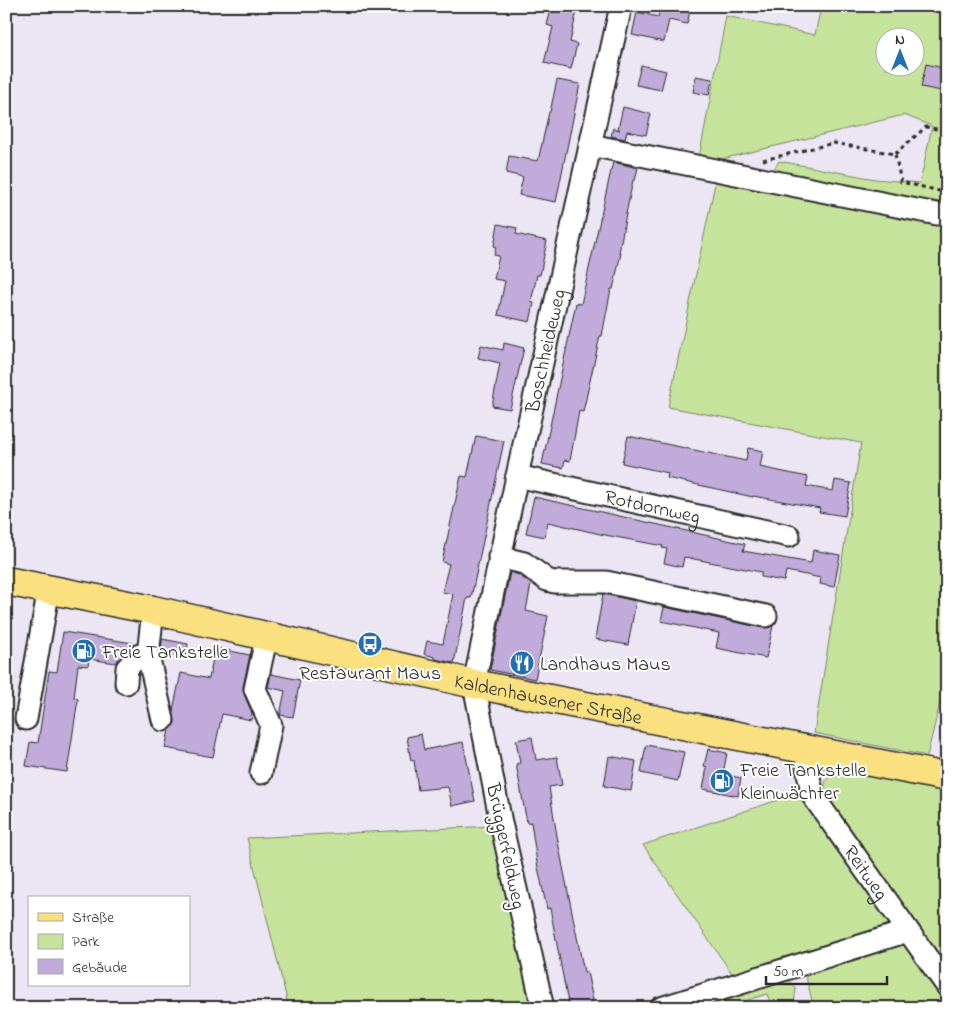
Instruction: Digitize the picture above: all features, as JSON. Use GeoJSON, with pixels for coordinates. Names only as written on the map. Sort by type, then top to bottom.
{"type":"FeatureCollection","features":[{"type":"Feature","properties":{"kind":"main road","name":"Kaldenhausener Straße"},"geometry":{"type":"LineString","coordinates":[[6,581],[49,588],[268,635],[366,660],[474,684],[947,777]]}},
{"type":"Feature","properties":{"kind":"street","name":"Boschheideweg"},"geometry":{"type":"LineString","coordinates":[[474,684],[517,476],[620,6]]}},
{"type":"Feature","properties":{"kind":"street"},"geometry":{"type":"LineString","coordinates":[[590,145],[937,214]]}},
{"type":"Feature","properties":{"kind":"street","name":"Rotdornweg"},"geometry":{"type":"LineString","coordinates":[[517,476],[789,536]]}},
{"type":"Feature","properties":{"kind":"street"},"geometry":{"type":"LineString","coordinates":[[500,557],[524,563],[547,580],[554,582],[606,582],[766,616]]}},
{"type":"Feature","properties":{"kind":"street"},"geometry":{"type":"LineString","coordinates":[[26,719],[49,588]]}},
{"type":"Feature","properties":{"kind":"street"},"geometry":{"type":"LineString","coordinates":[[153,610],[148,655],[163,720]]}},
{"type":"Feature","properties":{"kind":"street"},"geometry":{"type":"LineString","coordinates":[[261,773],[271,725],[255,689],[268,635]]}},
{"type":"Feature","properties":{"kind":"street"},"geometry":{"type":"LineString","coordinates":[[126,683],[127,668],[140,655],[148,655]]}},
{"type":"Feature","properties":{"kind":"street","name":"Brüggerfeldweg"},"geometry":{"type":"LineString","coordinates":[[474,684],[501,823],[543,1008]]}},
{"type":"Feature","properties":{"kind":"street","name":"Reitweg"},"geometry":{"type":"LineString","coordinates":[[809,750],[806,768],[814,796],[947,986]]}},
{"type":"Feature","properties":{"kind":"street"},"geometry":{"type":"LineString","coordinates":[[661,1008],[908,931]]}},
{"type":"Feature","properties":{"kind":"path"},"geometry":{"type":"LineString","coordinates":[[894,154],[926,127],[947,131]]}},
{"type":"Feature","properties":{"kind":"path"},"geometry":{"type":"LineString","coordinates":[[734,173],[735,166],[834,143],[894,154]]}},
{"type":"Feature","properties":{"kind":"path"},"geometry":{"type":"LineString","coordinates":[[894,154],[901,182],[940,191]]}},
{"type":"Feature","properties":{"kind":"green space"},"geometry":{"type":"Polygon","coordinates":[[[821,6],[947,6],[947,674],[927,756],[814,733],[861,443],[668,407],[717,174],[764,185],[779,161],[875,179],[920,183],[932,126],[904,115],[722,159],[699,158],[726,16],[815,35],[821,6]]]}},
{"type":"Feature","properties":{"kind":"green space"},"geometry":{"type":"Polygon","coordinates":[[[844,770],[947,790],[947,969],[828,802],[825,790],[826,781],[832,775],[844,770]]]}},
{"type":"Feature","properties":{"kind":"green space"},"geometry":{"type":"Polygon","coordinates":[[[805,791],[895,927],[733,975],[643,845],[805,791]]]}},
{"type":"Feature","properties":{"kind":"green space"},"geometry":{"type":"Polygon","coordinates":[[[493,826],[530,1008],[289,1008],[247,838],[493,826]]]}},
{"type":"Feature","properties":{"kind":"green space"},"geometry":{"type":"Polygon","coordinates":[[[904,941],[947,997],[947,1008],[840,1008],[813,1004],[806,977],[807,973],[904,941]]]}},
{"type":"Feature","properties":{"kind":"green space"},"geometry":{"type":"Polygon","coordinates":[[[788,979],[796,989],[794,1003],[789,1007],[772,1008],[767,994],[722,1008],[686,1008],[788,979]]]}},
{"type":"Feature","properties":{"kind":"building"},"geometry":{"type":"Polygon","coordinates":[[[552,6],[578,6],[570,42],[577,44],[571,69],[544,63],[553,27],[547,25],[552,6]]]}},
{"type":"Feature","properties":{"kind":"building"},"geometry":{"type":"Polygon","coordinates":[[[660,6],[690,11],[687,24],[669,20],[664,42],[632,35],[637,12],[658,17],[660,6]]]}},
{"type":"Feature","properties":{"kind":"building"},"geometry":{"type":"Polygon","coordinates":[[[926,64],[947,69],[947,92],[921,87],[923,78],[926,78],[926,64]]]}},
{"type":"Feature","properties":{"kind":"building"},"geometry":{"type":"Polygon","coordinates":[[[641,65],[666,71],[661,90],[636,85],[641,65]]]}},
{"type":"Feature","properties":{"kind":"building"},"geometry":{"type":"Polygon","coordinates":[[[696,76],[712,79],[709,95],[693,92],[696,76]]]}},
{"type":"Feature","properties":{"kind":"building"},"geometry":{"type":"Polygon","coordinates":[[[557,80],[580,84],[556,202],[519,195],[523,177],[506,173],[509,156],[538,161],[557,80]]]}},
{"type":"Feature","properties":{"kind":"building"},"geometry":{"type":"Polygon","coordinates":[[[623,107],[651,114],[646,135],[627,131],[625,139],[611,136],[613,128],[620,130],[618,129],[623,107]]]}},
{"type":"Feature","properties":{"kind":"building"},"geometry":{"type":"Polygon","coordinates":[[[613,162],[638,168],[635,180],[633,180],[619,253],[621,253],[613,289],[611,289],[602,336],[600,336],[583,412],[579,411],[570,461],[565,460],[563,468],[542,464],[576,303],[581,304],[613,162]]]}},
{"type":"Feature","properties":{"kind":"building"},"geometry":{"type":"Polygon","coordinates":[[[498,224],[517,228],[516,234],[547,241],[540,275],[537,275],[531,302],[534,303],[530,322],[498,315],[505,281],[494,279],[499,256],[494,255],[498,224]]]}},
{"type":"Feature","properties":{"kind":"building"},"geometry":{"type":"Polygon","coordinates":[[[504,343],[524,348],[510,409],[492,406],[500,363],[478,358],[481,345],[503,350],[504,343]]]}},
{"type":"Feature","properties":{"kind":"building"},"geometry":{"type":"Polygon","coordinates":[[[476,436],[504,441],[471,598],[467,598],[454,663],[435,659],[435,657],[424,654],[427,641],[443,644],[453,594],[442,592],[449,564],[442,562],[461,476],[467,477],[476,436]]]}},
{"type":"Feature","properties":{"kind":"building"},"geometry":{"type":"Polygon","coordinates":[[[628,436],[746,461],[748,448],[763,451],[760,467],[808,477],[806,486],[833,491],[835,480],[851,483],[845,516],[819,512],[820,508],[753,497],[667,478],[668,473],[622,463],[628,436]]]}},
{"type":"Feature","properties":{"kind":"building"},"geometry":{"type":"Polygon","coordinates":[[[534,497],[745,544],[743,551],[811,563],[813,550],[840,555],[834,587],[820,584],[821,578],[786,571],[784,581],[761,577],[761,572],[684,557],[682,567],[664,563],[667,549],[662,548],[663,546],[548,522],[545,537],[526,533],[534,497]]]}},
{"type":"Feature","properties":{"kind":"building"},"geometry":{"type":"Polygon","coordinates":[[[510,572],[519,575],[531,584],[526,611],[548,616],[535,679],[490,670],[510,572]]]}},
{"type":"Feature","properties":{"kind":"building"},"geometry":{"type":"Polygon","coordinates":[[[603,594],[636,601],[628,645],[595,639],[603,594]]]}},
{"type":"Feature","properties":{"kind":"building"},"geometry":{"type":"Polygon","coordinates":[[[664,607],[763,628],[773,626],[766,658],[716,648],[719,633],[661,621],[664,607]]]}},
{"type":"Feature","properties":{"kind":"building"},"geometry":{"type":"Polygon","coordinates":[[[63,632],[133,643],[116,663],[89,659],[88,666],[78,665],[74,698],[78,699],[67,772],[26,766],[30,742],[38,743],[49,671],[57,672],[63,632]]]}},
{"type":"Feature","properties":{"kind":"building"},"geometry":{"type":"Polygon","coordinates":[[[162,639],[188,644],[185,658],[161,653],[162,639]]]}},
{"type":"Feature","properties":{"kind":"building"},"geometry":{"type":"Polygon","coordinates":[[[215,648],[250,655],[243,687],[252,713],[251,720],[222,714],[213,757],[165,748],[169,730],[175,723],[173,710],[181,673],[209,679],[215,648]]]}},
{"type":"Feature","properties":{"kind":"building"},"geometry":{"type":"Polygon","coordinates":[[[271,674],[300,680],[293,717],[280,715],[285,691],[268,687],[271,674]]]}},
{"type":"Feature","properties":{"kind":"building"},"geometry":{"type":"Polygon","coordinates":[[[421,734],[424,750],[463,742],[475,801],[452,806],[448,787],[418,790],[414,760],[411,761],[407,737],[421,734]]]}},
{"type":"Feature","properties":{"kind":"building"},"geometry":{"type":"Polygon","coordinates":[[[532,737],[536,760],[557,757],[562,785],[549,787],[584,972],[587,972],[593,1000],[591,1001],[592,1008],[569,1008],[550,908],[547,909],[537,863],[531,822],[527,823],[516,764],[520,763],[516,740],[532,737]]]}},
{"type":"Feature","properties":{"kind":"building"},"geometry":{"type":"Polygon","coordinates":[[[646,745],[684,752],[678,781],[641,773],[646,745]]]}},
{"type":"Feature","properties":{"kind":"building"},"geometry":{"type":"Polygon","coordinates":[[[708,749],[727,753],[723,774],[741,778],[738,796],[703,789],[707,767],[704,766],[708,749]]]}},
{"type":"Feature","properties":{"kind":"building"},"geometry":{"type":"Polygon","coordinates":[[[609,756],[636,761],[631,791],[604,786],[609,756]]]}},
{"type":"Feature","properties":{"kind":"place","name":"Restaurant Maus"},"geometry":{"type":"Point","coordinates":[370,644]}},
{"type":"Feature","properties":{"kind":"place","name":"Freie Tankstelle"},"geometry":{"type":"Point","coordinates":[84,651]}},
{"type":"Feature","properties":{"kind":"place","name":"Landhaus Maus"},"geometry":{"type":"Point","coordinates":[522,663]}},
{"type":"Feature","properties":{"kind":"place","name":"Freie Tankstelle Kleinwächter"},"geometry":{"type":"Point","coordinates":[722,781]}}]}
